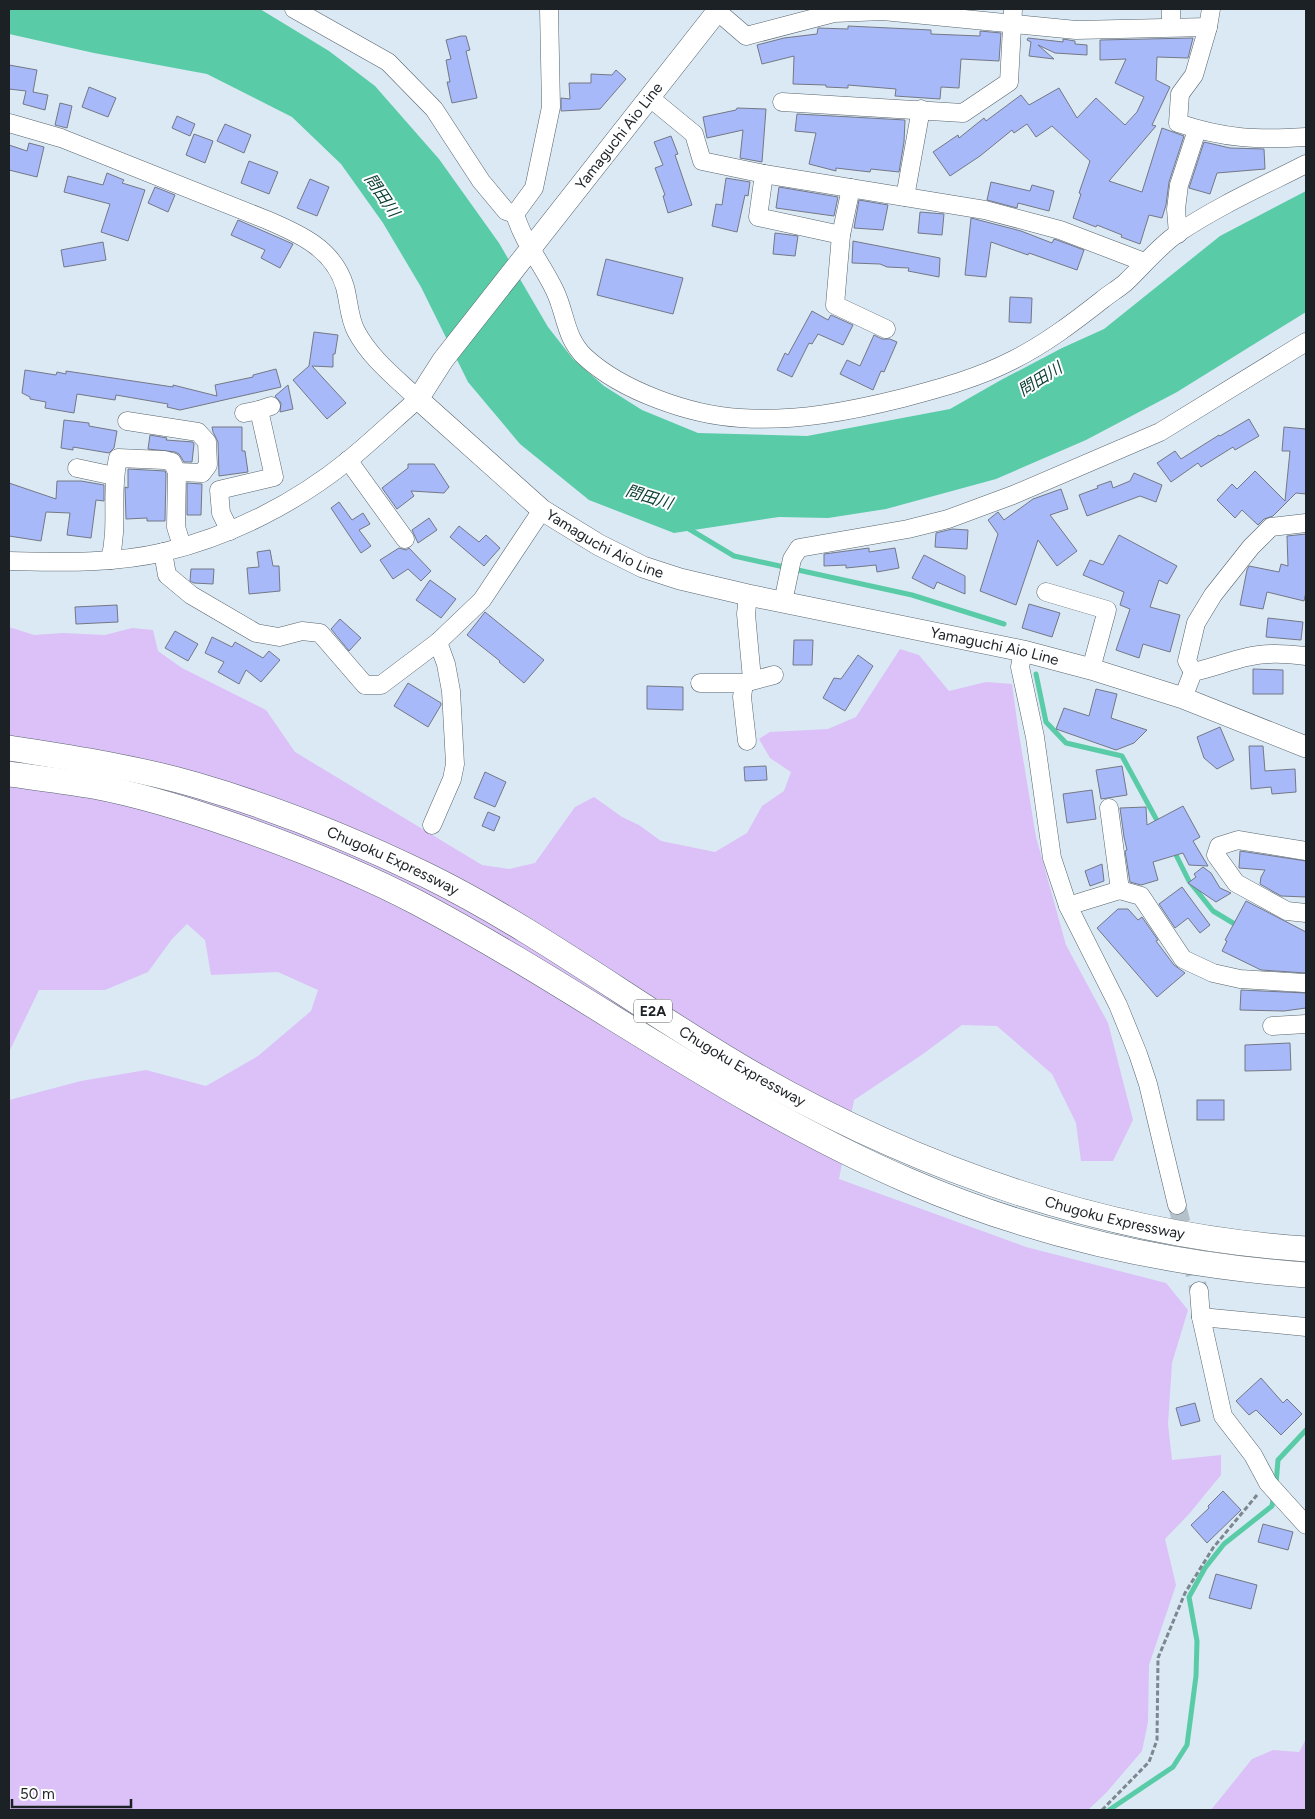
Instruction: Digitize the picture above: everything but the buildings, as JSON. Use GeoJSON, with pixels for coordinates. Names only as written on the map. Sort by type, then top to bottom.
{"type":"FeatureCollection","features":[{"type":"Feature","properties":{"kind":"highway","name":"Chugoku Expressway"},"geometry":{"type":"LineString","coordinates":[[9,748],[97,762],[194,784],[283,813],[360,844],[430,877],[502,916],[746,1070],[840,1120],[917,1155],[975,1178],[1066,1208],[1149,1228],[1263,1246],[1306,1249]]}},
{"type":"Feature","properties":{"kind":"highway","name":"Chugoku Expressway"},"geometry":{"type":"LineString","coordinates":[[9,774],[94,786],[187,810],[270,838],[348,869],[416,902],[487,942],[715,1080],[812,1135],[909,1181],[974,1206],[1061,1235],[1144,1255],[1260,1272],[1306,1275]]}},
{"type":"Feature","properties":{"kind":"main road","name":"Yamaguchi Aio Line"},"geometry":{"type":"LineString","coordinates":[[718,10],[443,360],[418,399],[542,510],[599,545],[644,567],[680,579],[748,595],[1023,651],[1091,669],[1183,698],[1306,747]]}},
{"type":"Feature","properties":{"kind":"street"},"geometry":{"type":"LineString","coordinates":[[294,9],[388,62],[434,109],[481,181],[506,211],[515,214]]}},
{"type":"Feature","properties":{"kind":"street"},"geometry":{"type":"LineString","coordinates":[[515,214],[534,188],[552,107],[549,9]]}},
{"type":"Feature","properties":{"kind":"street"},"geometry":{"type":"LineString","coordinates":[[1171,9],[1172,27]]}},
{"type":"Feature","properties":{"kind":"street"},"geometry":{"type":"LineString","coordinates":[[1210,9],[1208,27],[1194,75],[1180,94],[1178,123],[1197,130],[1227,137],[1268,139],[1306,137]]}},
{"type":"Feature","properties":{"kind":"street"},"geometry":{"type":"LineString","coordinates":[[718,10],[746,36],[834,13],[883,10],[1012,17],[1076,30],[1208,27]]}},
{"type":"Feature","properties":{"kind":"street"},"geometry":{"type":"LineString","coordinates":[[782,102],[963,113],[1009,82],[1012,17]]}},
{"type":"Feature","properties":{"kind":"street"},"geometry":{"type":"LineString","coordinates":[[649,97],[694,134],[702,160],[764,174],[985,210],[1060,230],[1144,262]]}},
{"type":"Feature","properties":{"kind":"street"},"geometry":{"type":"LineString","coordinates":[[905,197],[921,110]]}},
{"type":"Feature","properties":{"kind":"street"},"geometry":{"type":"LineString","coordinates":[[9,123],[61,138],[267,220],[291,230],[320,248],[335,264],[344,286],[355,330],[368,351],[418,399],[348,460],[312,487],[230,531],[162,552],[110,560],[66,562],[9,561]]}},
{"type":"Feature","properties":{"kind":"street"},"geometry":{"type":"LineString","coordinates":[[1178,234],[1176,209],[1179,185],[1197,130]]}},
{"type":"Feature","properties":{"kind":"street"},"geometry":{"type":"LineString","coordinates":[[515,214],[528,253],[556,293],[568,333],[583,355],[604,372],[630,388],[664,401],[697,410],[739,418],[781,418],[859,408],[915,395],[972,379],[1014,360],[1050,339],[1124,284],[1144,262],[1178,234],[1227,204],[1306,164]]}},
{"type":"Feature","properties":{"kind":"street"},"geometry":{"type":"LineString","coordinates":[[764,174],[758,218],[841,235]]}},
{"type":"Feature","properties":{"kind":"street"},"geometry":{"type":"LineString","coordinates":[[851,188],[841,235],[835,305],[886,329]]}},
{"type":"Feature","properties":{"kind":"street"},"geometry":{"type":"LineString","coordinates":[[783,602],[790,567],[799,548],[908,529],[940,521],[1013,495],[1160,432],[1306,342]]}},
{"type":"Feature","properties":{"kind":"street"},"geometry":{"type":"LineString","coordinates":[[230,531],[221,513],[219,490],[274,477],[258,410]]}},
{"type":"Feature","properties":{"kind":"street"},"geometry":{"type":"LineString","coordinates":[[127,420],[198,432],[207,442],[208,465],[202,474],[177,472]]}},
{"type":"Feature","properties":{"kind":"street"},"geometry":{"type":"LineString","coordinates":[[110,560],[115,541],[114,476],[118,458],[172,462],[177,472],[176,528],[182,546]]}},
{"type":"Feature","properties":{"kind":"street"},"geometry":{"type":"LineString","coordinates":[[348,460],[404,538]]}},
{"type":"Feature","properties":{"kind":"street"},"geometry":{"type":"LineString","coordinates":[[77,468],[114,476]]}},
{"type":"Feature","properties":{"kind":"street"},"geometry":{"type":"LineString","coordinates":[[162,552],[167,575],[191,595],[256,633],[279,637],[302,631],[320,633],[365,685],[381,685],[438,642],[482,600],[542,510]]}},
{"type":"Feature","properties":{"kind":"street"},"geometry":{"type":"LineString","coordinates":[[1183,698],[1193,672],[1187,661],[1196,623],[1213,595],[1251,547],[1271,527],[1306,523]]}},
{"type":"Feature","properties":{"kind":"street"},"geometry":{"type":"LineString","coordinates":[[1046,592],[1107,610],[1091,669]]}},
{"type":"Feature","properties":{"kind":"street"},"geometry":{"type":"LineString","coordinates":[[747,741],[742,697],[748,681],[746,614],[748,595]]}},
{"type":"Feature","properties":{"kind":"street"},"geometry":{"type":"LineString","coordinates":[[432,825],[452,779],[455,764],[451,690],[446,664],[438,642]]}},
{"type":"Feature","properties":{"kind":"street"},"geometry":{"type":"LineString","coordinates":[[1023,651],[1020,667],[1037,746],[1052,858],[1068,906],[1118,1005],[1138,1054],[1148,1084],[1177,1205]]}},
{"type":"Feature","properties":{"kind":"street"},"geometry":{"type":"LineString","coordinates":[[1193,672],[1248,656],[1281,653],[1306,656]]}},
{"type":"Feature","properties":{"kind":"street"},"geometry":{"type":"LineString","coordinates":[[700,683],[748,681],[774,675]]}},
{"type":"Feature","properties":{"kind":"street"},"geometry":{"type":"LineString","coordinates":[[1109,808],[1120,890]]}},
{"type":"Feature","properties":{"kind":"street"},"geometry":{"type":"LineString","coordinates":[[1306,851],[1238,840],[1218,846],[1216,855],[1236,882],[1287,911],[1306,913]]}},
{"type":"Feature","properties":{"kind":"street"},"geometry":{"type":"LineString","coordinates":[[1068,906],[1120,890],[1141,896],[1183,959],[1213,973],[1240,979],[1304,983]]}},
{"type":"Feature","properties":{"kind":"street"},"geometry":{"type":"LineString","coordinates":[[1272,1026],[1306,1024]]}},
{"type":"Feature","properties":{"kind":"street"},"geometry":{"type":"LineString","coordinates":[[1199,1290],[1202,1317],[1223,1416],[1253,1455],[1268,1483],[1306,1525]]}},
{"type":"Feature","properties":{"kind":"street"},"geometry":{"type":"LineString","coordinates":[[1202,1317],[1306,1327]]}},
{"type":"Feature","properties":{"kind":"path"},"geometry":{"type":"LineString","coordinates":[[1102,1810],[1149,1762],[1157,1740],[1158,1658],[1185,1593],[1213,1548],[1268,1483]]}},
{"type":"Feature","properties":{"kind":"shaded area"},"geometry":{"type":"Polygon","coordinates":[[[9,627],[34,635],[63,633],[105,635],[132,628],[153,630],[158,651],[182,668],[266,710],[295,752],[482,865],[509,869],[535,863],[575,807],[594,797],[661,841],[715,852],[747,833],[762,806],[784,791],[791,772],[770,758],[759,739],[770,732],[828,729],[856,717],[900,649],[919,655],[949,691],[986,682],[1012,684],[1036,837],[1066,945],[1108,1023],[1133,1120],[1113,1161],[1081,1161],[1076,1123],[1052,1074],[997,1026],[962,1025],[923,1054],[854,1100],[839,1179],[1026,1247],[1166,1283],[1188,1310],[1172,1363],[1168,1424],[1172,1460],[1221,1455],[1221,1475],[1189,1514],[1165,1539],[1176,1585],[1149,1665],[1148,1722],[1142,1751],[1106,1793],[1088,1810],[9,1810],[9,1100],[81,1081],[146,1070],[206,1086],[258,1056],[311,1011],[318,990],[278,972],[211,975],[205,940],[187,924],[172,939],[148,972],[105,990],[39,990],[9,1052],[9,627]]]}},
{"type":"Feature","properties":{"kind":"shaded area"},"geometry":{"type":"Polygon","coordinates":[[[1306,1739],[1306,1810],[1211,1810],[1252,1759],[1273,1750],[1299,1752],[1306,1739]]]}},
{"type":"Feature","properties":{"kind":"water","name":"問田川"},"geometry":{"type":"Polygon","coordinates":[[[9,9],[260,9],[329,51],[375,86],[439,159],[499,243],[548,327],[573,359],[604,386],[642,410],[698,433],[807,436],[950,409],[1062,348],[1104,329],[1220,236],[1306,191],[1306,312],[1177,392],[1086,440],[996,479],[886,509],[828,518],[779,517],[674,533],[589,500],[520,444],[468,382],[421,287],[383,223],[341,164],[292,117],[207,74],[94,53],[9,34],[9,9]]]}},
{"type":"Feature","properties":{"kind":"waterway"},"geometry":{"type":"LineString","coordinates":[[684,526],[734,556],[912,595],[1004,624]]}},
{"type":"Feature","properties":{"kind":"waterway"},"geometry":{"type":"LineString","coordinates":[[1036,674],[1046,722],[1066,743],[1122,756],[1160,826]]}},
{"type":"Feature","properties":{"kind":"waterway"},"geometry":{"type":"LineString","coordinates":[[1174,851],[1189,881],[1213,911],[1238,926]]}},
{"type":"Feature","properties":{"kind":"waterway"},"geometry":{"type":"LineString","coordinates":[[1276,1484],[1278,1460],[1306,1430]]}},
{"type":"Feature","properties":{"kind":"waterway"},"geometry":{"type":"LineString","coordinates":[[1109,1810],[1173,1767],[1187,1745],[1196,1676],[1197,1641],[1189,1597],[1205,1568],[1224,1544],[1272,1506],[1274,1495]]}},
{"type":"Feature","properties":{"kind":"tunnel"},"geometry":{"type":"LineString","coordinates":[[1177,1205],[1199,1291]]}}]}
